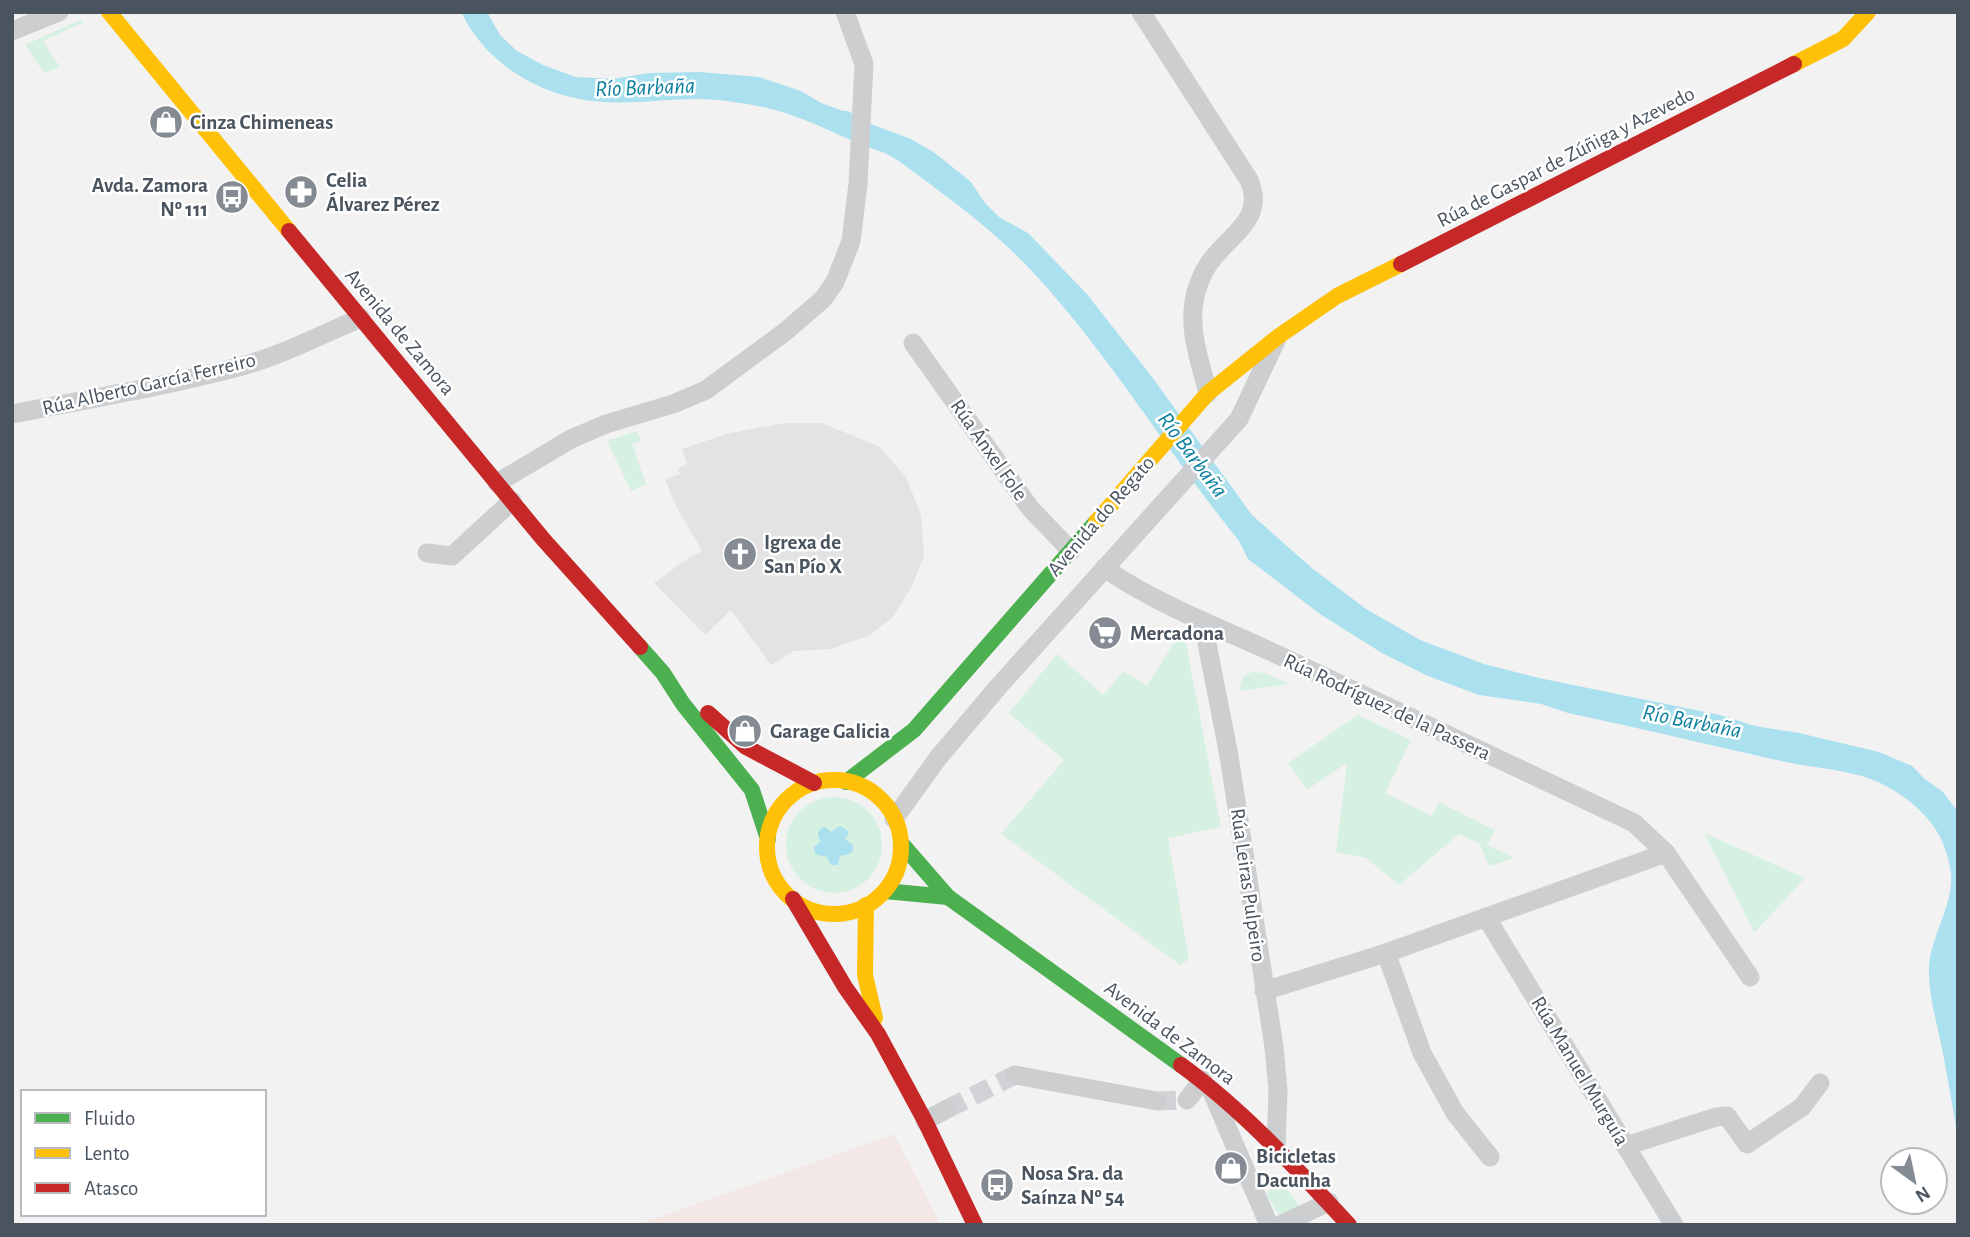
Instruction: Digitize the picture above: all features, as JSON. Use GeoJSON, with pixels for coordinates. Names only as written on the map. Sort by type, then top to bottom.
{"type":"FeatureCollection","features":[{"type":"Feature","properties":{"kind":"street"},"geometry":{"type":"LineString","coordinates":[[12,31],[59,12]]}},
{"type":"Feature","properties":{"kind":"street","name":"Avenida de Zamora"},"geometry":{"type":"LineString","coordinates":[[109,12],[543,539],[663,673],[746,747],[814,783]]}},
{"type":"Feature","properties":{"kind":"street"},"geometry":{"type":"LineString","coordinates":[[497,483],[552,449],[581,435],[706,390],[808,314],[823,299],[844,264],[851,241],[858,184],[864,64],[845,12]]}},
{"type":"Feature","properties":{"kind":"street"},"geometry":{"type":"LineString","coordinates":[[1140,12],[1250,180],[1254,191],[1248,219],[1241,230],[1212,259],[1198,286],[1193,321],[1194,340],[1197,360],[1208,393]]}},
{"type":"Feature","properties":{"kind":"street","name":"Rúa de Gaspar de Zúñiga y Azevedo"},"geometry":{"type":"LineString","coordinates":[[1279,336],[1336,296],[1843,39],[1868,12]]}},
{"type":"Feature","properties":{"kind":"street","name":"Rúa Alberto García Ferreiro"},"geometry":{"type":"LineString","coordinates":[[12,414],[113,395],[243,365],[361,318]]}},
{"type":"Feature","properties":{"kind":"street","name":"Avenida do Regato"},"geometry":{"type":"LineString","coordinates":[[846,782],[914,730],[1208,393],[1279,336]]}},
{"type":"Feature","properties":{"kind":"street","name":"Avenida do Regato"},"geometry":{"type":"LineString","coordinates":[[894,819],[938,758],[1239,419],[1279,336]]}},
{"type":"Feature","properties":{"kind":"street","name":"Rúa Ánxel Fole"},"geometry":{"type":"LineString","coordinates":[[913,343],[1030,508],[1071,551]]}},
{"type":"Feature","properties":{"kind":"street"},"geometry":{"type":"LineString","coordinates":[[427,553],[452,555],[512,501]]}},
{"type":"Feature","properties":{"kind":"street","name":"Rúa Rodríguez de la Passera"},"geometry":{"type":"LineString","coordinates":[[1104,568],[1135,589],[1203,623],[1284,658],[1634,823],[1666,853],[1750,977]]}},
{"type":"Feature","properties":{"kind":"street","name":"Rúa Leiras Pulpeiro"},"geometry":{"type":"LineString","coordinates":[[1203,623],[1229,756],[1276,1070],[1276,1150]]}},
{"type":"Feature","properties":{"kind":"street","name":"Avenida de Zamora"},"geometry":{"type":"LineString","coordinates":[[663,673],[683,704],[752,790],[768,839]]}},
{"type":"Feature","properties":{"kind":"street"},"geometry":{"type":"LineString","coordinates":[[793,899],[823,913],[846,913],[866,905],[885,891],[899,863],[901,843],[888,808],[875,796],[846,782],[814,783],[794,792],[779,808],[770,829],[769,862],[777,883],[793,899],[845,987],[878,1034],[925,1121],[975,1225]]}},
{"type":"Feature","properties":{"kind":"street","name":"Avenida de Zamora"},"geometry":{"type":"LineString","coordinates":[[901,843],[948,897],[1205,1082],[1329,1202],[1349,1225]]}},
{"type":"Feature","properties":{"kind":"street"},"geometry":{"type":"LineString","coordinates":[[1264,991],[1385,953],[1666,853]]}},
{"type":"Feature","properties":{"kind":"street"},"geometry":{"type":"LineString","coordinates":[[885,891],[948,897]]}},
{"type":"Feature","properties":{"kind":"street"},"geometry":{"type":"LineString","coordinates":[[866,905],[862,956],[867,992],[878,1034]]}},
{"type":"Feature","properties":{"kind":"street","name":"Rúa Manuel Murguía"},"geometry":{"type":"LineString","coordinates":[[1486,917],[1674,1225]]}},
{"type":"Feature","properties":{"kind":"street"},"geometry":{"type":"LineString","coordinates":[[1385,953],[1422,1053],[1455,1114],[1490,1157]]}},
{"type":"Feature","properties":{"kind":"street"},"geometry":{"type":"LineString","coordinates":[[1015,1075],[1157,1101]]}},
{"type":"Feature","properties":{"kind":"street"},"geometry":{"type":"LineString","coordinates":[[1187,1100],[1205,1082],[1269,1225]]}},
{"type":"Feature","properties":{"kind":"street"},"geometry":{"type":"LineString","coordinates":[[1626,1146],[1716,1116],[1727,1115],[1747,1144],[1802,1107],[1820,1083]]}},
{"type":"Feature","properties":{"kind":"street"},"geometry":{"type":"LineString","coordinates":[[925,1121],[947,1109]]}},
{"type":"Feature","properties":{"kind":"street"},"geometry":{"type":"LineString","coordinates":[[1280,1225],[1329,1202]]}},
{"type":"Feature","properties":{"kind":"shaded area"},"geometry":{"type":"Polygon","coordinates":[[[784,423],[822,423],[880,447],[906,477],[921,515],[924,556],[911,588],[892,618],[868,636],[831,649],[794,651],[771,665],[731,610],[705,635],[654,583],[702,551],[675,504],[665,479],[680,474],[678,468],[687,464],[682,449],[726,434],[784,423]]]}},
{"type":"Feature","properties":{"kind":"shaded area"},"geometry":{"type":"Polygon","coordinates":[[[894,1134],[941,1225],[637,1225],[894,1134]]]}},
{"type":"Feature","properties":{"kind":"green space"},"geometry":{"type":"Polygon","coordinates":[[[80,20],[84,22],[43,41],[60,67],[44,73],[25,45],[80,20]]]}},
{"type":"Feature","properties":{"kind":"green space"},"geometry":{"type":"Polygon","coordinates":[[[637,431],[641,441],[632,444],[646,484],[631,491],[607,441],[637,431]]]}},
{"type":"Feature","properties":{"kind":"green space"},"geometry":{"type":"Polygon","coordinates":[[[1183,628],[1221,827],[1168,838],[1189,959],[1180,965],[1001,834],[1064,760],[1009,713],[1057,654],[1103,695],[1124,671],[1147,686],[1183,628]]]}},
{"type":"Feature","properties":{"kind":"green space"},"geometry":{"type":"Polygon","coordinates":[[[1252,672],[1265,673],[1289,684],[1239,691],[1243,677],[1252,672]]]}},
{"type":"Feature","properties":{"kind":"green space"},"geometry":{"type":"Polygon","coordinates":[[[1358,715],[1411,740],[1385,793],[1432,816],[1439,802],[1495,830],[1487,845],[1515,858],[1489,866],[1480,844],[1459,834],[1399,885],[1366,858],[1336,852],[1347,763],[1307,790],[1288,763],[1358,715]]]}},
{"type":"Feature","properties":{"kind":"green space"},"geometry":{"type":"Polygon","coordinates":[[[834,797],[852,801],[868,811],[878,827],[882,845],[878,863],[868,879],[852,889],[834,893],[816,889],[800,879],[790,863],[786,845],[790,827],[800,811],[816,801],[834,797]]]}},
{"type":"Feature","properties":{"kind":"green space"},"geometry":{"type":"Polygon","coordinates":[[[1704,833],[1805,878],[1755,932],[1754,932],[1704,833]]]}},
{"type":"Feature","properties":{"kind":"green space"},"geometry":{"type":"Polygon","coordinates":[[[1283,1183],[1299,1208],[1281,1218],[1267,1196],[1268,1191],[1283,1183]]]}},
{"type":"Feature","properties":{"kind":"water","name":"Río Barbaña"},"geometry":{"type":"Polygon","coordinates":[[[461,12],[487,12],[500,35],[517,51],[543,65],[576,77],[613,79],[649,73],[700,72],[759,77],[801,91],[821,103],[848,111],[868,123],[911,139],[935,153],[971,182],[985,203],[999,217],[1028,233],[1086,293],[1152,377],[1252,515],[1313,569],[1366,609],[1420,640],[1484,664],[1879,752],[1912,766],[1943,792],[1958,812],[1958,1138],[1929,975],[1931,955],[1949,896],[1951,873],[1938,833],[1912,803],[1888,787],[1863,776],[1781,761],[1568,713],[1541,704],[1479,695],[1428,676],[1382,653],[1320,614],[1248,559],[1239,541],[1110,366],[1056,298],[997,237],[899,161],[803,119],[759,106],[701,99],[604,102],[560,94],[520,76],[502,63],[472,31],[461,12]]]}},
{"type":"Feature","properties":{"kind":"water"},"geometry":{"type":"Polygon","coordinates":[[[840,826],[848,831],[845,839],[853,845],[853,851],[840,856],[838,865],[831,865],[827,857],[815,854],[814,847],[821,841],[818,832],[823,827],[831,832],[840,826]]]}},
{"type":"Feature","properties":{"kind":"tunnel"},"geometry":{"type":"LineString","coordinates":[[947,1109],[1015,1075]]}},
{"type":"Feature","properties":{"kind":"tunnel"},"geometry":{"type":"LineString","coordinates":[[1157,1101],[1187,1100]]}},
{"type":"Feature","properties":{"kind":"traffic: fast"},"geometry":{"type":"LineString","coordinates":[[846,782],[914,730],[1096,522]]}},
{"type":"Feature","properties":{"kind":"traffic: fast"},"geometry":{"type":"LineString","coordinates":[[640,647],[752,790],[768,839]]}},
{"type":"Feature","properties":{"kind":"traffic: fast"},"geometry":{"type":"LineString","coordinates":[[901,843],[948,897],[1181,1065]]}},
{"type":"Feature","properties":{"kind":"traffic: fast"},"geometry":{"type":"LineString","coordinates":[[885,891],[948,897]]}},
{"type":"Feature","properties":{"kind":"traffic: slow"},"geometry":{"type":"LineString","coordinates":[[109,12],[289,231]]}},
{"type":"Feature","properties":{"kind":"traffic: slow"},"geometry":{"type":"LineString","coordinates":[[1794,64],[1843,39],[1868,12]]}},
{"type":"Feature","properties":{"kind":"traffic: slow"},"geometry":{"type":"LineString","coordinates":[[1096,522],[1208,393],[1279,336],[1337,296],[1401,264]]}},
{"type":"Feature","properties":{"kind":"traffic: slow"},"geometry":{"type":"LineString","coordinates":[[834,780],[859,785],[881,800],[896,822],[901,847],[896,872],[881,894],[859,909],[834,914],[809,909],[787,894],[772,872],[767,847],[772,822],[787,800],[809,785],[834,780]]}},
{"type":"Feature","properties":{"kind":"traffic: slow"},"geometry":{"type":"LineString","coordinates":[[866,905],[865,975],[875,1018]]}},
{"type":"Feature","properties":{"kind":"traffic: jam"},"geometry":{"type":"LineString","coordinates":[[1401,264],[1794,64]]}},
{"type":"Feature","properties":{"kind":"traffic: jam"},"geometry":{"type":"LineString","coordinates":[[289,231],[543,539],[640,647]]}},
{"type":"Feature","properties":{"kind":"traffic: jam"},"geometry":{"type":"LineString","coordinates":[[708,713],[746,747],[814,783]]}},
{"type":"Feature","properties":{"kind":"traffic: jam"},"geometry":{"type":"LineString","coordinates":[[793,899],[845,987],[878,1034],[925,1121],[975,1225]]}},
{"type":"Feature","properties":{"kind":"traffic: jam"},"geometry":{"type":"LineString","coordinates":[[1181,1065],[1248,1121],[1349,1225]]}},
{"type":"Feature","properties":{"kind":"place","name":"Cinza Chimeneas"},"geometry":{"type":"Point","coordinates":[166,122]}},
{"type":"Feature","properties":{"kind":"place","name":"Celia Álvarez Pérez"},"geometry":{"type":"Point","coordinates":[301,192]}},
{"type":"Feature","properties":{"kind":"place","name":"Avda. Zamora Nº 111"},"geometry":{"type":"Point","coordinates":[232,197]}},
{"type":"Feature","properties":{"kind":"place","name":"Igrexa de San Pío X"},"geometry":{"type":"Point","coordinates":[740,554]}},
{"type":"Feature","properties":{"kind":"place","name":"Mercadona"},"geometry":{"type":"Point","coordinates":[1105,633]}},
{"type":"Feature","properties":{"kind":"place","name":"Garage Galicia"},"geometry":{"type":"Point","coordinates":[745,731]}},
{"type":"Feature","properties":{"kind":"place","name":"Bicicletas Dacunha"},"geometry":{"type":"Point","coordinates":[1231,1168]}},
{"type":"Feature","properties":{"kind":"place","name":"Nosa Sra. da Saínza Nº 54"},"geometry":{"type":"Point","coordinates":[997,1185]}}]}
